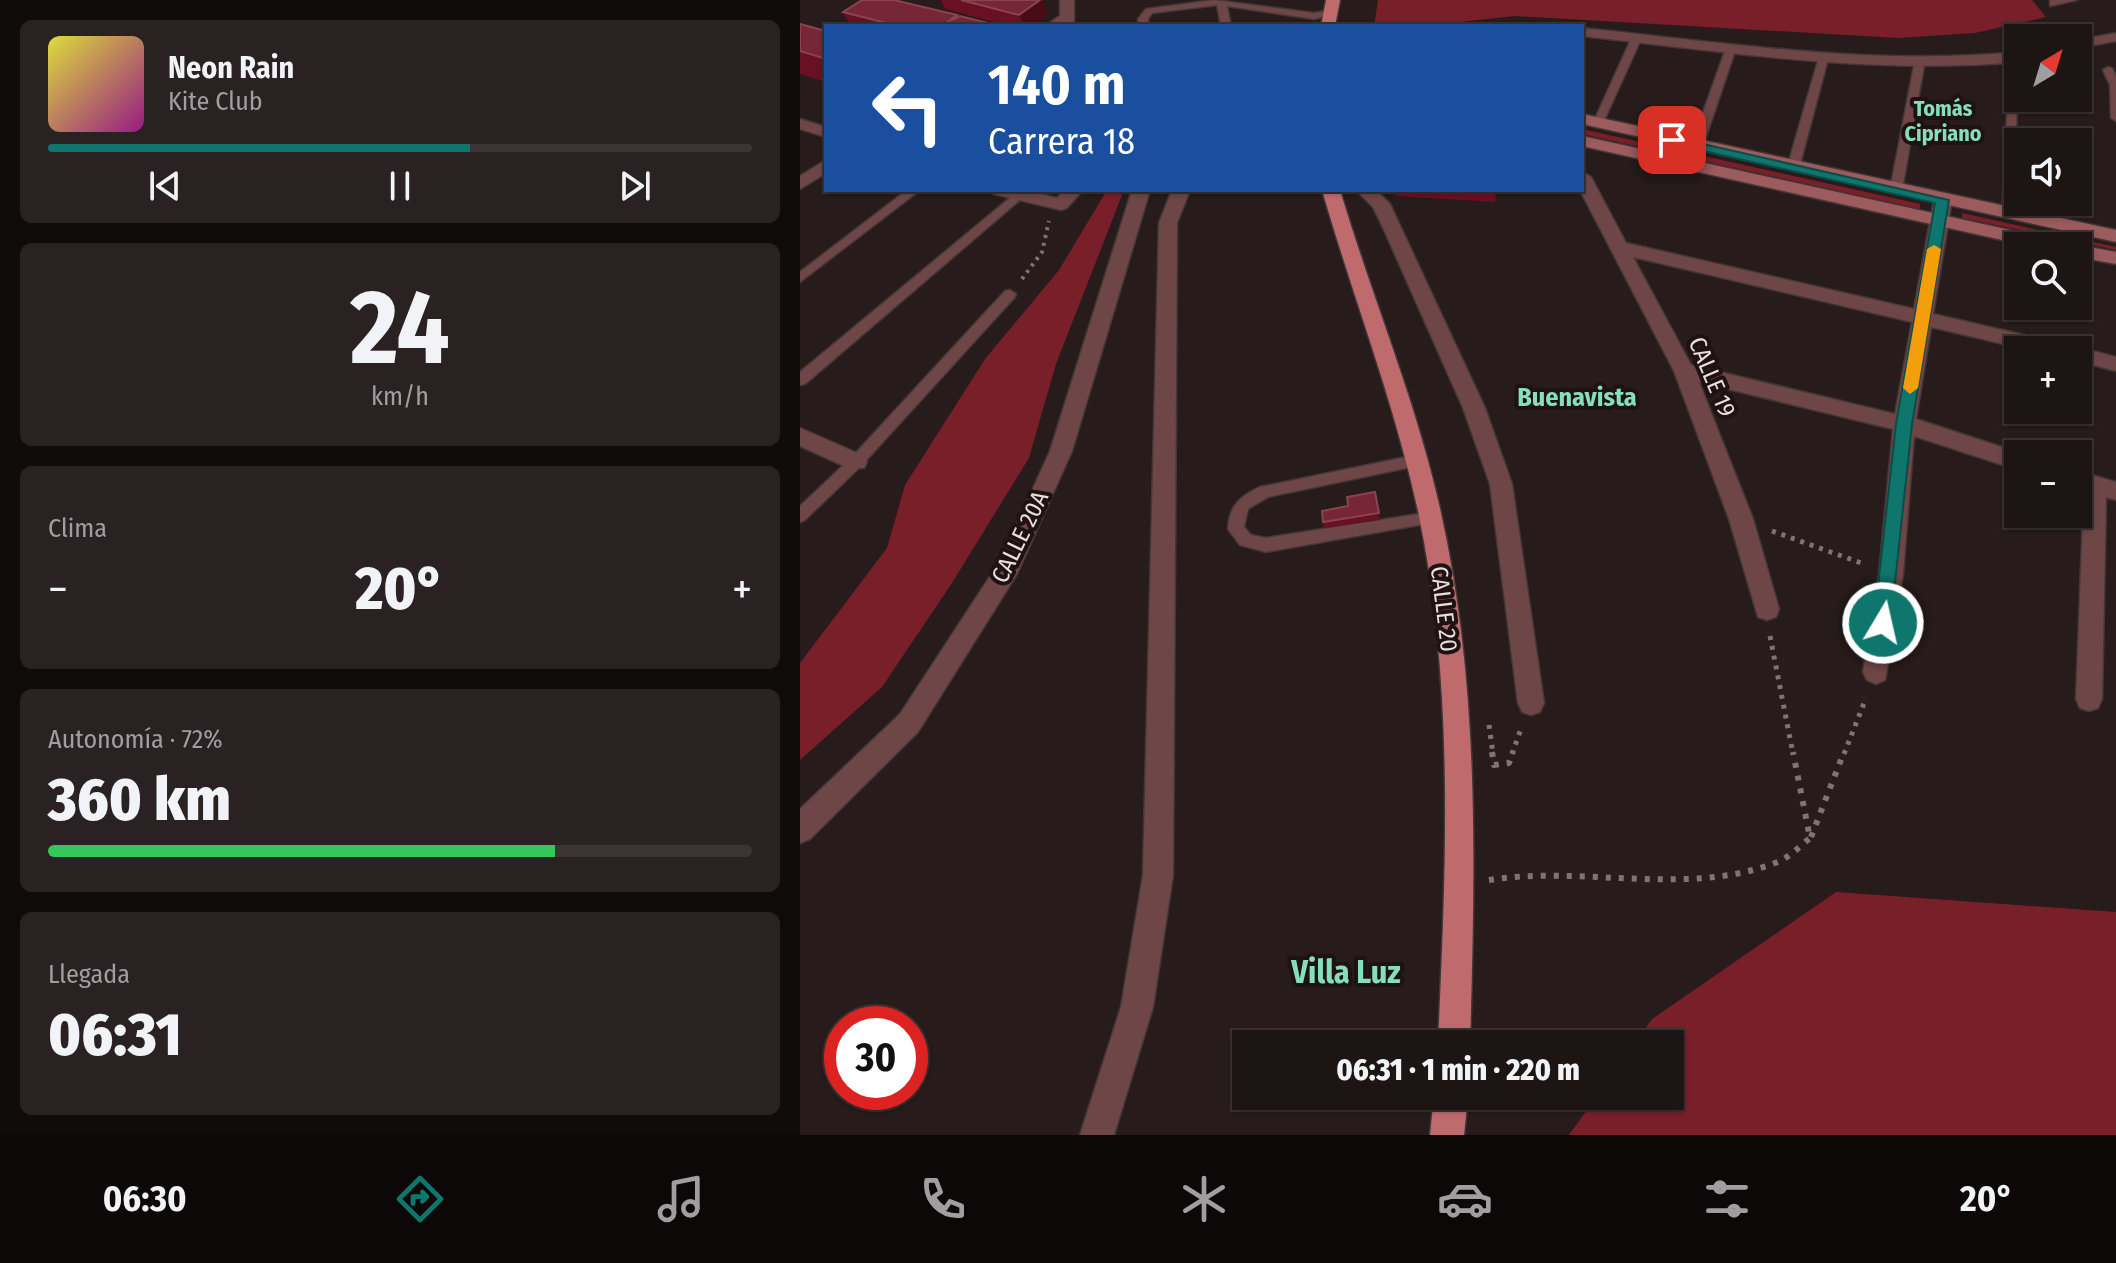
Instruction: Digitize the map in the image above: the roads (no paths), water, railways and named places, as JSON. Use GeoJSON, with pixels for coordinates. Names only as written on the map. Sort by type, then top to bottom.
{"type":"FeatureCollection","features":[{"type":"Feature","properties":{"kind":"main road"},"geometry":{"type":"LineString","coordinates":[[1590,121],[2004,213]]}},
{"type":"Feature","properties":{"kind":"main road"},"geometry":{"type":"LineString","coordinates":[[1584,141],[2004,235]]}},
{"type":"Feature","properties":{"kind":"main road","name":"CALLE 20"},"geometry":{"type":"LineString","coordinates":[[1332,192],[1348,250],[1379,332],[1416,461],[1431,518],[1448,622],[1458,750],[1461,887],[1455,1030]]}},
{"type":"Feature","properties":{"kind":"main road"},"geometry":{"type":"LineString","coordinates":[[2018,216],[2116,236]]}},
{"type":"Feature","properties":{"kind":"main road"},"geometry":{"type":"LineString","coordinates":[[2092,254],[2116,258]]}},
{"type":"Feature","properties":{"kind":"main road"},"geometry":{"type":"LineString","coordinates":[[1447,1135],[1450,1110]]}},
{"type":"Feature","properties":{"kind":"street"},"geometry":{"type":"LineString","coordinates":[[1066,21],[1067,0]]}},
{"type":"Feature","properties":{"kind":"street"},"geometry":{"type":"LineString","coordinates":[[1584,32],[1823,59],[2004,57]]}},
{"type":"Feature","properties":{"kind":"street"},"geometry":{"type":"LineString","coordinates":[[2092,41],[2116,37]]}},
{"type":"Feature","properties":{"kind":"street"},"geometry":{"type":"LineString","coordinates":[[800,124],[824,131]]}},
{"type":"Feature","properties":{"kind":"street"},"geometry":{"type":"LineString","coordinates":[[800,184],[824,166]]}},
{"type":"Feature","properties":{"kind":"street","name":"CALLE 19"},"geometry":{"type":"LineString","coordinates":[[1584,181],[1684,371],[1741,519],[1767,609]]}},
{"type":"Feature","properties":{"kind":"street","name":"CALLE 20A"},"geometry":{"type":"LineString","coordinates":[[800,829],[909,723],[1009,567],[1061,451],[1140,192]]}},
{"type":"Feature","properties":{"kind":"street"},"geometry":{"type":"LineString","coordinates":[[1367,192],[1381,204],[1488,444],[1501,484],[1531,703]]}},
{"type":"Feature","properties":{"kind":"street"},"geometry":{"type":"LineString","coordinates":[[1009,193],[1068,197]]}},
{"type":"Feature","properties":{"kind":"street"},"geometry":{"type":"LineString","coordinates":[[1097,1135],[1109,1106],[1153,940],[1158,875],[1171,197]]}},
{"type":"Feature","properties":{"kind":"street"},"geometry":{"type":"LineString","coordinates":[[1876,672],[1891,574],[1904,424],[1943,200]]}},
{"type":"Feature","properties":{"kind":"street"},"geometry":{"type":"LineString","coordinates":[[1620,248],[2004,336]]}},
{"type":"Feature","properties":{"kind":"street"},"geometry":{"type":"LineString","coordinates":[[2092,358],[2116,364]]}},
{"type":"Feature","properties":{"kind":"street"},"geometry":{"type":"LineString","coordinates":[[1684,371],[1904,424],[2004,456]]}},
{"type":"Feature","properties":{"kind":"street"},"geometry":{"type":"LineString","coordinates":[[800,436],[856,462]]}},
{"type":"Feature","properties":{"kind":"street"},"geometry":{"type":"LineString","coordinates":[[2089,699],[2096,486]]}},
{"type":"Feature","properties":{"kind":"lane"},"geometry":{"type":"LineString","coordinates":[[1221,2],[1226,24]]}},
{"type":"Feature","properties":{"kind":"lane"},"geometry":{"type":"LineString","coordinates":[[1144,24],[1143,19],[1149,11],[1221,2],[1314,16],[1331,13]]}},
{"type":"Feature","properties":{"kind":"lane"},"geometry":{"type":"LineString","coordinates":[[1590,121],[1637,37]]}},
{"type":"Feature","properties":{"kind":"lane"},"geometry":{"type":"LineString","coordinates":[[1697,146],[1731,48]]}},
{"type":"Feature","properties":{"kind":"lane"},"geometry":{"type":"LineString","coordinates":[[1793,168],[1823,59]]}},
{"type":"Feature","properties":{"kind":"lane"},"geometry":{"type":"LineString","coordinates":[[1896,190],[1920,60]]}},
{"type":"Feature","properties":{"kind":"lane"},"geometry":{"type":"LineString","coordinates":[[2108,70],[2115,85],[2116,118]]}},
{"type":"Feature","properties":{"kind":"lane"},"geometry":{"type":"LineString","coordinates":[[800,278],[911,192]]}},
{"type":"Feature","properties":{"kind":"lane"},"geometry":{"type":"LineString","coordinates":[[800,380],[1009,193]]}},
{"type":"Feature","properties":{"kind":"lane"},"geometry":{"type":"LineString","coordinates":[[800,516],[856,462],[1010,294]]}},
{"type":"Feature","properties":{"kind":"lane"},"geometry":{"type":"LineString","coordinates":[[1416,461],[1265,491],[1246,500],[1236,514],[1236,529],[1246,540],[1266,545],[1431,518]]}},
{"type":"Feature","properties":{"kind":"district","name":"Tomás Cipriano"},"geometry":{"type":"Point","coordinates":[1943,120]}},
{"type":"Feature","properties":{"kind":"district","name":"Buenavista"},"geometry":{"type":"Point","coordinates":[1577,397]}},
{"type":"Feature","properties":{"kind":"district","name":"Villa Luz"},"geometry":{"type":"Point","coordinates":[1346,972]}}]}
